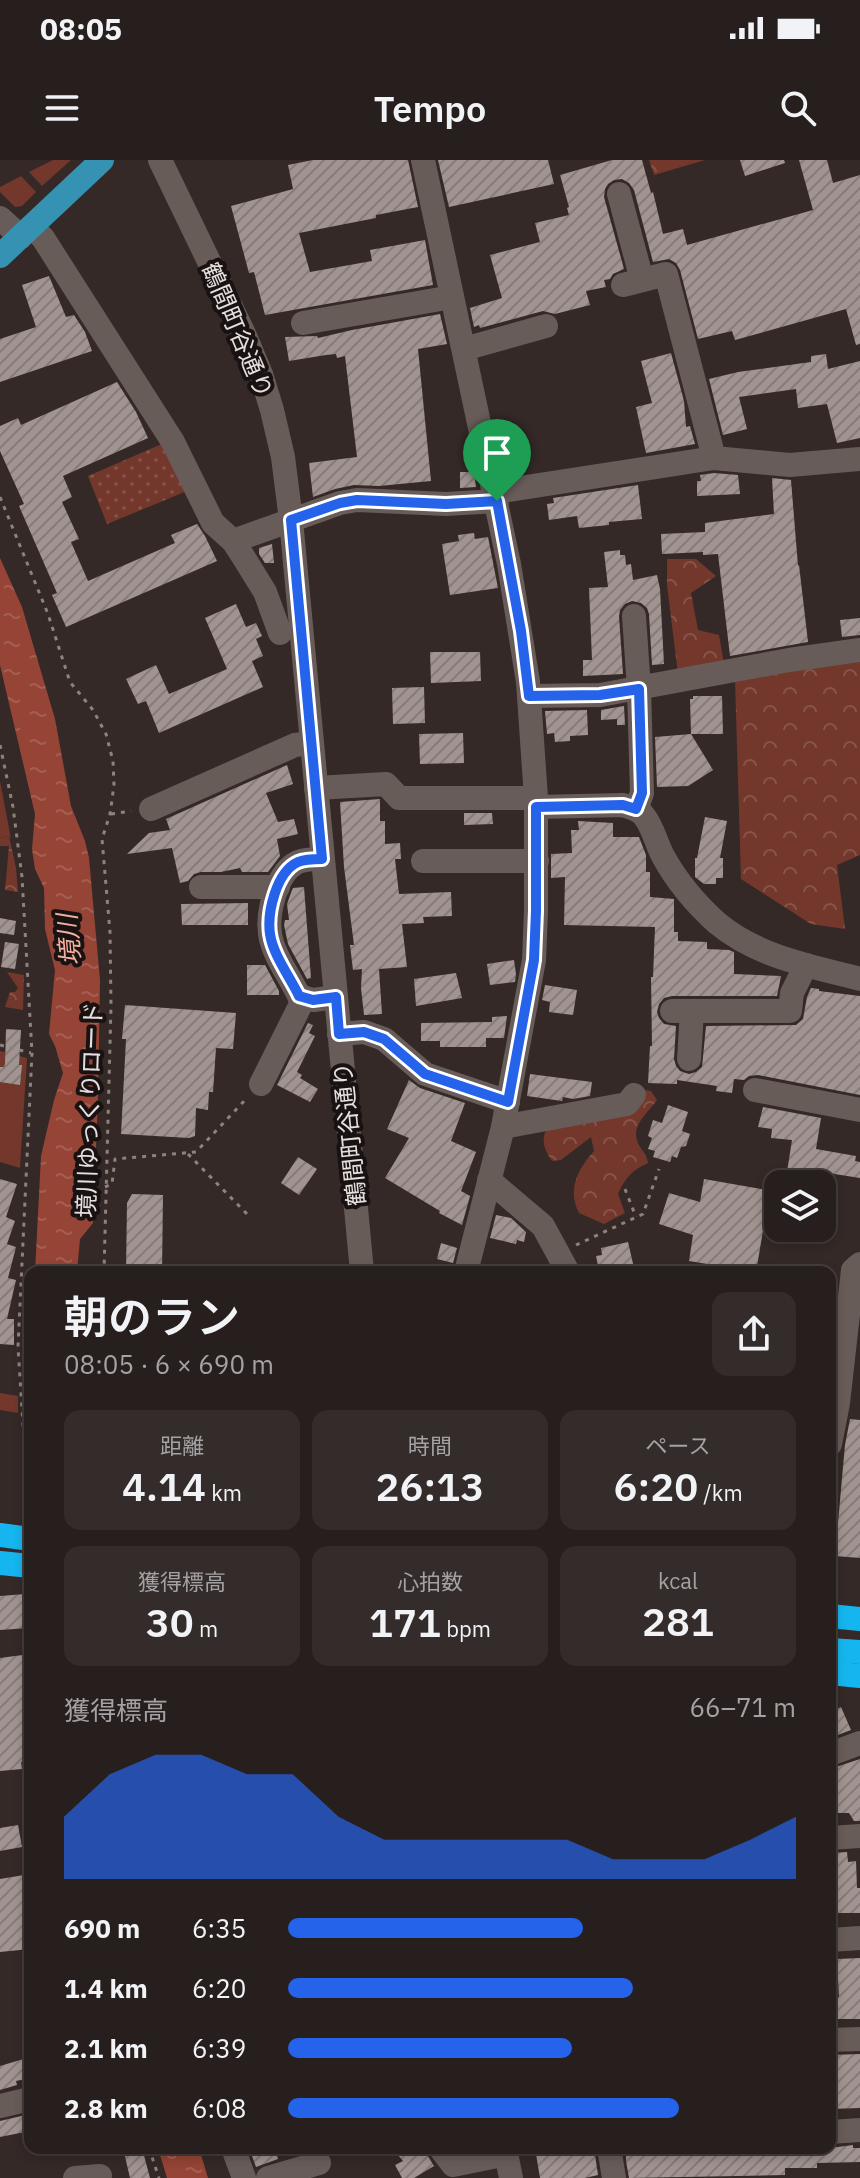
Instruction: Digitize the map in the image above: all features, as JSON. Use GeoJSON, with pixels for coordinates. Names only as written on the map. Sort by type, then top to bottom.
{"type":"FeatureCollection","features":[{"type":"Feature","properties":{"kind":"highway"},"geometry":{"type":"LineString","coordinates":[[0,1535],[24,1538]]}},
{"type":"Feature","properties":{"kind":"highway"},"geometry":{"type":"LineString","coordinates":[[0,1563],[24,1565]]}},
{"type":"Feature","properties":{"kind":"highway"},"geometry":{"type":"LineString","coordinates":[[836,1604],[860,1605]]}},
{"type":"Feature","properties":{"kind":"highway"},"geometry":{"type":"LineString","coordinates":[[836,1617],[860,1619]]}},
{"type":"Feature","properties":{"kind":"highway"},"geometry":{"type":"LineString","coordinates":[[836,1650],[860,1652]]}},
{"type":"Feature","properties":{"kind":"highway"},"geometry":{"type":"LineString","coordinates":[[836,1674],[860,1676]]}},
{"type":"Feature","properties":{"kind":"main road"},"geometry":{"type":"LineString","coordinates":[[0,256],[102,160]]}},
{"type":"Feature","properties":{"kind":"street","name":"鶴間町谷通り"},"geometry":{"type":"LineString","coordinates":[[160,160],[261,374],[283,457],[361,1266]]}},
{"type":"Feature","properties":{"kind":"street"},"geometry":{"type":"LineString","coordinates":[[423,160],[496,496],[521,631],[536,802],[534,960],[503,1127],[468,1266]]}},
{"type":"Feature","properties":{"kind":"street"},"geometry":{"type":"LineString","coordinates":[[620,193],[632,283],[666,274],[714,458]]}},
{"type":"Feature","properties":{"kind":"street"},"geometry":{"type":"LineString","coordinates":[[0,218],[43,238],[173,442],[213,523],[233,541],[265,592],[280,633]]}},
{"type":"Feature","properties":{"kind":"street"},"geometry":{"type":"LineString","coordinates":[[303,323],[452,297]]}},
{"type":"Feature","properties":{"kind":"street"},"geometry":{"type":"LineString","coordinates":[[464,349],[546,326]]}},
{"type":"Feature","properties":{"kind":"street"},"geometry":{"type":"LineString","coordinates":[[233,541],[340,503],[357,500],[446,504],[714,458],[790,465],[860,459]]}},
{"type":"Feature","properties":{"kind":"street"},"geometry":{"type":"LineString","coordinates":[[634,616],[642,793],[636,809]]}},
{"type":"Feature","properties":{"kind":"street"},"geometry":{"type":"LineString","coordinates":[[529,696],[600,695],[860,650]]}},
{"type":"Feature","properties":{"kind":"street"},"geometry":{"type":"LineString","coordinates":[[151,809],[295,745],[312,743]]}},
{"type":"Feature","properties":{"kind":"street"},"geometry":{"type":"LineString","coordinates":[[316,788],[386,784],[399,798],[623,805],[636,809],[645,817],[662,855],[676,875],[694,900],[717,923],[743,942],[772,955],[860,979]]}},
{"type":"Feature","properties":{"kind":"street"},"geometry":{"type":"LineString","coordinates":[[439,854],[537,861]]}},
{"type":"Feature","properties":{"kind":"street"},"geometry":{"type":"LineString","coordinates":[[322,859],[298,862],[290,867],[278,887],[270,910],[270,936],[299,996],[313,1000],[336,997]]}},
{"type":"Feature","properties":{"kind":"street"},"geometry":{"type":"LineString","coordinates":[[201,887],[278,887]]}},
{"type":"Feature","properties":{"kind":"street"},"geometry":{"type":"LineString","coordinates":[[689,1059],[682,1011],[720,1002],[790,1011],[792,993],[806,965]]}},
{"type":"Feature","properties":{"kind":"street"},"geometry":{"type":"LineString","coordinates":[[261,1084],[304,998]]}},
{"type":"Feature","properties":{"kind":"street"},"geometry":{"type":"LineString","coordinates":[[339,1034],[364,1032],[384,1039],[425,1074],[508,1102]]}},
{"type":"Feature","properties":{"kind":"street"},"geometry":{"type":"LineString","coordinates":[[755,1090],[789,1087],[860,1110]]}},
{"type":"Feature","properties":{"kind":"street"},"geometry":{"type":"LineString","coordinates":[[503,1127],[627,1104],[634,1095]]}},
{"type":"Feature","properties":{"kind":"street"},"geometry":{"type":"LineString","coordinates":[[489,1180],[543,1226],[565,1266]]}},
{"type":"Feature","properties":{"kind":"street"},"geometry":{"type":"LineString","coordinates":[[836,1431],[849,1404],[853,1270],[860,1264]]}},
{"type":"Feature","properties":{"kind":"street"},"geometry":{"type":"LineString","coordinates":[[836,1752],[860,1743]]}},
{"type":"Feature","properties":{"kind":"street"},"geometry":{"type":"LineString","coordinates":[[836,1838],[860,1836]]}},
{"type":"Feature","properties":{"kind":"street"},"geometry":{"type":"LineString","coordinates":[[836,1940],[860,1938]]}},
{"type":"Feature","properties":{"kind":"street"},"geometry":{"type":"LineString","coordinates":[[836,2040],[860,2039]]}},
{"type":"Feature","properties":{"kind":"street"},"geometry":{"type":"LineString","coordinates":[[0,2106],[24,2100]]}},
{"type":"Feature","properties":{"kind":"street"},"geometry":{"type":"LineString","coordinates":[[836,2132],[860,2130]]}},
{"type":"Feature","properties":{"kind":"street"},"geometry":{"type":"LineString","coordinates":[[235,2154],[244,2178]]}},
{"type":"Feature","properties":{"kind":"street"},"geometry":{"type":"LineString","coordinates":[[445,2154],[453,2165],[508,2160]]}},
{"type":"Feature","properties":{"kind":"street"},"geometry":{"type":"LineString","coordinates":[[610,2154],[614,2178]]}},
{"type":"Feature","properties":{"kind":"street"},"geometry":{"type":"LineString","coordinates":[[268,2178],[319,2163]]}},
{"type":"Feature","properties":{"kind":"path","name":"境川ゆっくりロード"},"geometry":{"type":"LineString","coordinates":[[0,497],[48,614],[70,682],[93,710],[106,734],[113,761],[110,814],[102,839],[110,932],[111,1006],[104,1266]]}},
{"type":"Feature","properties":{"kind":"path"},"geometry":{"type":"LineString","coordinates":[[0,745],[13,807],[22,877],[32,1053],[18,1347],[24,1440]]}},
{"type":"Feature","properties":{"kind":"path"},"geometry":{"type":"LineString","coordinates":[[0,1045],[32,1053]]}},
{"type":"Feature","properties":{"kind":"path"},"geometry":{"type":"LineString","coordinates":[[105,1187],[112,1184],[115,1159],[196,1152],[261,1084]]}},
{"type":"Feature","properties":{"kind":"path"},"geometry":{"type":"LineString","coordinates":[[188,1154],[247,1214]]}},
{"type":"Feature","properties":{"kind":"path"},"geometry":{"type":"LineString","coordinates":[[580,1244],[643,1214],[659,1169]]}},
{"type":"Feature","properties":{"kind":"path"},"geometry":{"type":"LineString","coordinates":[[625,1189],[636,1217]]}},
{"type":"Feature","properties":{"kind":"path"},"geometry":{"type":"LineString","coordinates":[[151,2154],[159,2178]]}},
{"type":"Feature","properties":{"kind":"green space"},"geometry":{"type":"Polygon","coordinates":[[[53,160],[71,160],[42,186],[29,172],[53,160]]]}},
{"type":"Feature","properties":{"kind":"green space"},"geometry":{"type":"Polygon","coordinates":[[[649,160],[705,160],[654,175],[649,160]]]}},
{"type":"Feature","properties":{"kind":"green space"},"geometry":{"type":"Polygon","coordinates":[[[21,176],[36,192],[22,206],[15,207],[0,192],[0,187],[21,176]]]}},
{"type":"Feature","properties":{"kind":"green space"},"geometry":{"type":"Polygon","coordinates":[[[164,443],[187,491],[107,524],[88,476],[164,443]]]}},
{"type":"Feature","properties":{"kind":"green space"},"geometry":{"type":"Polygon","coordinates":[[[667,559],[696,559],[716,576],[691,593],[698,630],[719,635],[725,670],[860,655],[860,855],[837,865],[845,929],[811,924],[741,879],[735,680],[680,690],[667,585],[667,559]]]}},
{"type":"Feature","properties":{"kind":"green space"},"geometry":{"type":"Polygon","coordinates":[[[0,781],[11,839],[9,836],[0,838],[0,781]]]}},
{"type":"Feature","properties":{"kind":"green space"},"geometry":{"type":"Polygon","coordinates":[[[9,836],[18,892],[5,890],[9,846],[0,846],[0,838],[9,836]]]}},
{"type":"Feature","properties":{"kind":"green space"},"geometry":{"type":"Polygon","coordinates":[[[7,972],[24,975],[23,1010],[5,1007],[10,992],[18,988],[7,972]]]}},
{"type":"Feature","properties":{"kind":"green space"},"geometry":{"type":"Polygon","coordinates":[[[0,1051],[27,1058],[20,1168],[0,1162],[0,1051]]]}},
{"type":"Feature","properties":{"kind":"green space"},"geometry":{"type":"Polygon","coordinates":[[[638,1089],[651,1091],[657,1100],[639,1123],[636,1134],[648,1163],[623,1183],[618,1194],[625,1213],[604,1224],[579,1213],[574,1196],[579,1172],[594,1151],[591,1137],[561,1160],[552,1161],[544,1144],[544,1135],[552,1118],[638,1089]]]}},
{"type":"Feature","properties":{"kind":"green space"},"geometry":{"type":"Polygon","coordinates":[[[0,1393],[18,1396],[18,1413],[0,1410],[0,1393]]]}},
{"type":"Feature","properties":{"kind":"water","name":"境川"},"geometry":{"type":"Polygon","coordinates":[[[0,558],[22,607],[55,719],[71,806],[89,858],[100,980],[98,1097],[93,1223],[80,1239],[78,1266],[35,1266],[41,1156],[63,1073],[49,1034],[55,970],[45,929],[44,888],[35,869],[32,849],[35,814],[0,665],[0,558]]]}},
{"type":"Feature","properties":{"kind":"water"},"geometry":{"type":"Polygon","coordinates":[[[160,2154],[201,2154],[208,2178],[167,2178],[160,2154]]]}},
{"type":"Feature","properties":{"kind":"building"},"geometry":{"type":"Polygon","coordinates":[[[313,160],[408,160],[418,207],[299,233],[310,272],[372,261],[370,250],[425,240],[433,285],[265,315],[254,272],[249,273],[231,206],[293,189],[288,165],[313,160]]]}},
{"type":"Feature","properties":{"kind":"building"},"geometry":{"type":"Polygon","coordinates":[[[438,160],[548,160],[554,184],[449,207],[438,160]]]}},
{"type":"Feature","properties":{"kind":"building"},"geometry":{"type":"Polygon","coordinates":[[[612,160],[642,160],[663,234],[683,229],[687,245],[813,210],[799,160],[827,160],[833,183],[860,175],[860,344],[856,345],[846,309],[735,340],[732,331],[698,339],[680,270],[669,259],[653,262],[634,190],[622,179],[608,184],[604,197],[624,269],[604,280],[606,287],[586,291],[590,305],[555,314],[543,311],[474,327],[470,308],[502,298],[490,255],[540,242],[535,223],[569,215],[560,175],[612,160]]]}},
{"type":"Feature","properties":{"kind":"building"},"geometry":{"type":"Polygon","coordinates":[[[740,160],[784,160],[785,163],[745,176],[740,160]]]}},
{"type":"Feature","properties":{"kind":"building"},"geometry":{"type":"Polygon","coordinates":[[[49,276],[66,317],[74,315],[92,351],[0,382],[0,339],[36,327],[22,285],[49,276]]]}},
{"type":"Feature","properties":{"kind":"building"},"geometry":{"type":"Polygon","coordinates":[[[440,314],[447,344],[418,349],[431,481],[354,485],[313,497],[309,463],[357,457],[345,356],[337,358],[336,354],[289,361],[285,337],[318,338],[440,314]]]}},
{"type":"Feature","properties":{"kind":"building"},"geometry":{"type":"Polygon","coordinates":[[[671,353],[684,401],[686,427],[690,426],[695,444],[646,453],[636,407],[652,403],[641,361],[671,353]]]}},
{"type":"Feature","properties":{"kind":"building"},"geometry":{"type":"Polygon","coordinates":[[[826,354],[828,369],[860,361],[860,438],[837,443],[827,404],[798,408],[796,389],[739,397],[747,429],[723,435],[709,379],[811,362],[811,356],[826,354]]]}},
{"type":"Feature","properties":{"kind":"building"},"geometry":{"type":"Polygon","coordinates":[[[117,382],[148,438],[63,476],[72,497],[62,502],[79,539],[71,542],[88,581],[175,543],[171,535],[197,524],[217,561],[66,627],[52,595],[57,593],[19,506],[24,504],[0,451],[0,426],[18,418],[21,425],[117,382]]]}},
{"type":"Feature","properties":{"kind":"building"},"geometry":{"type":"Polygon","coordinates":[[[460,472],[474,472],[476,487],[460,488],[460,472]]]}},
{"type":"Feature","properties":{"kind":"building"},"geometry":{"type":"Polygon","coordinates":[[[700,475],[738,475],[740,494],[697,496],[700,475]]]}},
{"type":"Feature","properties":{"kind":"building"},"geometry":{"type":"Polygon","coordinates":[[[772,478],[791,480],[808,642],[730,656],[718,554],[662,554],[661,534],[705,532],[705,523],[774,514],[772,478]]]}},
{"type":"Feature","properties":{"kind":"building"},"geometry":{"type":"Polygon","coordinates":[[[638,485],[642,519],[579,528],[577,516],[549,520],[547,504],[554,503],[553,498],[638,485]]]}},
{"type":"Feature","properties":{"kind":"building"},"geometry":{"type":"Polygon","coordinates":[[[474,533],[475,539],[488,537],[498,588],[450,595],[442,544],[459,541],[458,535],[474,533]]]}},
{"type":"Feature","properties":{"kind":"building"},"geometry":{"type":"Polygon","coordinates":[[[272,544],[274,563],[265,563],[259,548],[272,544]]]}},
{"type":"Feature","properties":{"kind":"building"},"geometry":{"type":"Polygon","coordinates":[[[620,550],[620,555],[625,555],[626,565],[631,564],[633,580],[657,575],[664,664],[652,665],[649,614],[641,603],[632,601],[625,604],[619,616],[623,674],[583,676],[583,660],[592,660],[589,588],[608,587],[604,552],[620,550]]]}},
{"type":"Feature","properties":{"kind":"building"},"geometry":{"type":"Polygon","coordinates":[[[236,604],[246,627],[256,623],[262,636],[256,639],[263,656],[252,661],[263,687],[159,733],[146,701],[138,704],[126,679],[156,665],[169,694],[227,669],[205,618],[236,604]]]}},
{"type":"Feature","properties":{"kind":"building"},"geometry":{"type":"Polygon","coordinates":[[[860,618],[860,635],[842,637],[840,620],[860,618]]]}},
{"type":"Feature","properties":{"kind":"building"},"geometry":{"type":"Polygon","coordinates":[[[430,652],[480,652],[481,681],[431,683],[430,652]]]}},
{"type":"Feature","properties":{"kind":"building"},"geometry":{"type":"Polygon","coordinates":[[[424,687],[425,723],[393,724],[392,688],[424,687]]]}},
{"type":"Feature","properties":{"kind":"building"},"geometry":{"type":"Polygon","coordinates":[[[693,696],[722,696],[723,734],[691,734],[690,699],[693,696]]]}},
{"type":"Feature","properties":{"kind":"building"},"geometry":{"type":"Polygon","coordinates":[[[624,706],[625,725],[617,725],[617,719],[601,720],[601,710],[624,706]]]}},
{"type":"Feature","properties":{"kind":"building"},"geometry":{"type":"Polygon","coordinates":[[[587,710],[588,735],[570,736],[570,741],[555,742],[554,733],[547,734],[545,711],[587,710]]]}},
{"type":"Feature","properties":{"kind":"building"},"geometry":{"type":"Polygon","coordinates":[[[463,733],[464,763],[420,764],[419,734],[463,733]]]}},
{"type":"Feature","properties":{"kind":"building"},"geometry":{"type":"Polygon","coordinates":[[[691,734],[713,770],[688,786],[657,787],[655,737],[691,734]]]}},
{"type":"Feature","properties":{"kind":"building"},"geometry":{"type":"Polygon","coordinates":[[[287,765],[293,784],[266,793],[278,822],[294,819],[298,834],[277,839],[280,856],[268,872],[242,872],[240,868],[201,872],[180,883],[172,848],[127,854],[149,833],[170,830],[166,819],[287,765]]]}},
{"type":"Feature","properties":{"kind":"building"},"geometry":{"type":"Polygon","coordinates":[[[380,799],[380,821],[385,821],[385,844],[400,843],[401,859],[395,859],[399,894],[451,892],[452,916],[423,917],[424,923],[402,924],[407,967],[379,969],[382,1014],[364,1015],[362,969],[353,970],[350,945],[354,945],[340,802],[380,799]]]}},
{"type":"Feature","properties":{"kind":"building"},"geometry":{"type":"Polygon","coordinates":[[[464,813],[492,813],[493,824],[464,825],[464,813]]]}},
{"type":"Feature","properties":{"kind":"building"},"geometry":{"type":"Polygon","coordinates":[[[705,817],[727,821],[720,858],[723,858],[723,878],[716,878],[716,884],[704,884],[695,877],[695,858],[705,817]]]}},
{"type":"Feature","properties":{"kind":"building"},"geometry":{"type":"Polygon","coordinates":[[[578,821],[613,823],[613,837],[639,837],[646,855],[646,872],[650,872],[650,897],[674,899],[674,932],[678,932],[678,941],[707,942],[707,949],[734,952],[734,974],[781,976],[777,996],[664,998],[657,1012],[664,1024],[676,1026],[674,1059],[680,1071],[689,1074],[702,1067],[706,1026],[796,1025],[803,1019],[811,988],[819,989],[860,996],[860,1095],[758,1075],[744,1080],[734,1079],[732,1093],[716,1091],[717,1086],[677,1080],[677,1084],[648,1083],[655,927],[564,925],[565,877],[551,878],[551,854],[572,853],[571,830],[579,830],[578,821]]]}},
{"type":"Feature","properties":{"kind":"building"},"geometry":{"type":"Polygon","coordinates":[[[304,887],[311,978],[307,979],[288,944],[284,925],[285,920],[289,920],[287,904],[293,888],[304,887]]]}},
{"type":"Feature","properties":{"kind":"building"},"geometry":{"type":"Polygon","coordinates":[[[248,903],[248,925],[182,925],[181,904],[248,903]]]}},
{"type":"Feature","properties":{"kind":"building"},"geometry":{"type":"Polygon","coordinates":[[[0,918],[16,921],[14,935],[0,933],[0,918]]]}},
{"type":"Feature","properties":{"kind":"building"},"geometry":{"type":"Polygon","coordinates":[[[5,942],[19,944],[15,969],[1,967],[5,942]]]}},
{"type":"Feature","properties":{"kind":"building"},"geometry":{"type":"Polygon","coordinates":[[[514,960],[515,982],[490,985],[487,964],[514,960]]]}},
{"type":"Feature","properties":{"kind":"building"},"geometry":{"type":"Polygon","coordinates":[[[247,965],[265,965],[279,995],[247,995],[247,965]]]}},
{"type":"Feature","properties":{"kind":"building"},"geometry":{"type":"Polygon","coordinates":[[[456,973],[462,998],[416,1006],[414,979],[456,973]]]}},
{"type":"Feature","properties":{"kind":"building"},"geometry":{"type":"Polygon","coordinates":[[[545,985],[577,990],[573,1015],[549,1012],[550,1002],[542,1000],[545,985]]]}},
{"type":"Feature","properties":{"kind":"building"},"geometry":{"type":"Polygon","coordinates":[[[125,1005],[236,1013],[233,1049],[216,1048],[213,1092],[209,1092],[208,1110],[196,1108],[195,1136],[121,1134],[125,1005]]]}},
{"type":"Feature","properties":{"kind":"building"},"geometry":{"type":"Polygon","coordinates":[[[507,1016],[504,1038],[486,1038],[486,1047],[440,1047],[440,1041],[421,1041],[421,1023],[492,1022],[492,1017],[507,1016]]]}},
{"type":"Feature","properties":{"kind":"building"},"geometry":{"type":"Polygon","coordinates":[[[308,1023],[313,1025],[309,1033],[315,1036],[297,1072],[302,1075],[300,1078],[318,1089],[310,1102],[277,1085],[308,1023]]]}},
{"type":"Feature","properties":{"kind":"building"},"geometry":{"type":"Polygon","coordinates":[[[6,1029],[21,1030],[20,1085],[0,1082],[0,1067],[5,1064],[6,1029]]]}},
{"type":"Feature","properties":{"kind":"building"},"geometry":{"type":"Polygon","coordinates":[[[530,1074],[592,1082],[590,1096],[563,1097],[562,1101],[527,1096],[530,1074]]]}},
{"type":"Feature","properties":{"kind":"building"},"geometry":{"type":"Polygon","coordinates":[[[409,1080],[420,1088],[465,1103],[451,1141],[476,1152],[461,1191],[470,1196],[462,1225],[385,1178],[409,1138],[387,1129],[409,1080]]]}},
{"type":"Feature","properties":{"kind":"building"},"geometry":{"type":"Polygon","coordinates":[[[668,1105],[688,1112],[682,1131],[690,1134],[686,1146],[681,1147],[677,1158],[672,1156],[670,1162],[653,1157],[655,1151],[648,1149],[653,1120],[662,1123],[668,1105]]]}},
{"type":"Feature","properties":{"kind":"building"},"geometry":{"type":"Polygon","coordinates":[[[763,1107],[821,1118],[816,1149],[856,1156],[855,1161],[860,1162],[860,1178],[836,1174],[836,1170],[787,1170],[792,1140],[771,1138],[772,1129],[758,1127],[763,1107]]]}},
{"type":"Feature","properties":{"kind":"building"},"geometry":{"type":"Polygon","coordinates":[[[298,1157],[317,1169],[299,1195],[281,1183],[298,1157]]]}},
{"type":"Feature","properties":{"kind":"building"},"geometry":{"type":"Polygon","coordinates":[[[0,1179],[17,1184],[6,1217],[15,1221],[7,1244],[16,1247],[8,1278],[16,1280],[7,1319],[14,1319],[14,1345],[0,1344],[0,1179]]]}},
{"type":"Feature","properties":{"kind":"building"},"geometry":{"type":"Polygon","coordinates":[[[704,1179],[764,1190],[764,1225],[757,1266],[719,1266],[689,1261],[693,1235],[659,1224],[669,1193],[700,1202],[704,1179]]]}},
{"type":"Feature","properties":{"kind":"building"},"geometry":{"type":"Polygon","coordinates":[[[132,1194],[163,1195],[162,1266],[126,1266],[127,1203],[132,1194]]]}},
{"type":"Feature","properties":{"kind":"building"},"geometry":{"type":"Polygon","coordinates":[[[496,1215],[511,1218],[526,1232],[524,1242],[517,1240],[516,1244],[490,1238],[496,1215]]]}},
{"type":"Feature","properties":{"kind":"building"},"geometry":{"type":"Polygon","coordinates":[[[628,1242],[634,1266],[598,1266],[596,1256],[602,1255],[601,1248],[628,1242]]]}},
{"type":"Feature","properties":{"kind":"building"},"geometry":{"type":"Polygon","coordinates":[[[441,1243],[457,1248],[453,1263],[437,1259],[441,1243]]]}},
{"type":"Feature","properties":{"kind":"building"},"geometry":{"type":"Polygon","coordinates":[[[850,1419],[860,1420],[860,1558],[836,1556],[850,1419]]]}},
{"type":"Feature","properties":{"kind":"building"},"geometry":{"type":"Polygon","coordinates":[[[24,1594],[24,1628],[0,1630],[0,1596],[24,1594]]]}},
{"type":"Feature","properties":{"kind":"building"},"geometry":{"type":"Polygon","coordinates":[[[24,1655],[22,1769],[0,1771],[0,1658],[24,1655]]]}},
{"type":"Feature","properties":{"kind":"building"},"geometry":{"type":"Polygon","coordinates":[[[841,1707],[851,1730],[836,1736],[836,1710],[841,1707]]]}},
{"type":"Feature","properties":{"kind":"building"},"geometry":{"type":"Polygon","coordinates":[[[860,1759],[860,1821],[854,1821],[849,1813],[836,1813],[836,1767],[860,1759]]]}},
{"type":"Feature","properties":{"kind":"building"},"geometry":{"type":"Polygon","coordinates":[[[18,1825],[22,1847],[0,1851],[0,1828],[18,1825]]]}},
{"type":"Feature","properties":{"kind":"building"},"geometry":{"type":"Polygon","coordinates":[[[847,1852],[848,1862],[856,1861],[860,1913],[836,1913],[836,1853],[847,1852]]]}},
{"type":"Feature","properties":{"kind":"building"},"geometry":{"type":"Polygon","coordinates":[[[24,1875],[24,1950],[0,1952],[0,1879],[24,1875]]]}},
{"type":"Feature","properties":{"kind":"building"},"geometry":{"type":"Polygon","coordinates":[[[860,1958],[860,2019],[836,2019],[836,1997],[839,1997],[837,1959],[860,1958]]]}},
{"type":"Feature","properties":{"kind":"building"},"geometry":{"type":"Polygon","coordinates":[[[860,2054],[860,2108],[836,2109],[836,2055],[860,2054]]]}},
{"type":"Feature","properties":{"kind":"building"},"geometry":{"type":"Polygon","coordinates":[[[24,2059],[24,2079],[0,2090],[0,2066],[24,2059]]]}},
{"type":"Feature","properties":{"kind":"building"},"geometry":{"type":"Polygon","coordinates":[[[24,2115],[24,2132],[0,2137],[0,2121],[24,2115]]]}},
{"type":"Feature","properties":{"kind":"building"},"geometry":{"type":"Polygon","coordinates":[[[853,2145],[853,2148],[860,2148],[860,2162],[817,2163],[817,2168],[785,2168],[785,2175],[629,2178],[626,2161],[626,2154],[836,2154],[836,2147],[853,2145]]]}},
{"type":"Feature","properties":{"kind":"building"},"geometry":{"type":"Polygon","coordinates":[[[124,2154],[144,2154],[150,2178],[130,2178],[124,2154]]]}},
{"type":"Feature","properties":{"kind":"building"},"geometry":{"type":"Polygon","coordinates":[[[251,2154],[277,2154],[278,2159],[256,2167],[251,2154]]]}},
{"type":"Feature","properties":{"kind":"building"},"geometry":{"type":"Polygon","coordinates":[[[397,2154],[427,2154],[434,2166],[414,2178],[402,2178],[395,2165],[403,2161],[397,2154]]]}},
{"type":"Feature","properties":{"kind":"building"},"geometry":{"type":"Polygon","coordinates":[[[536,2154],[595,2154],[598,2175],[540,2178],[536,2154]]]}},
{"type":"Feature","properties":{"kind":"route"},"geometry":{"type":"LineString","coordinates":[[357,500],[446,504],[497,501],[521,631],[529,696],[600,695],[639,689],[642,793],[636,809],[623,805],[536,807],[534,960],[508,1102],[425,1074],[384,1039],[364,1032],[339,1034],[336,997],[313,1000],[299,996],[270,936],[270,910],[278,885],[290,867],[306,860],[322,859],[291,520],[357,500]]}}]}
